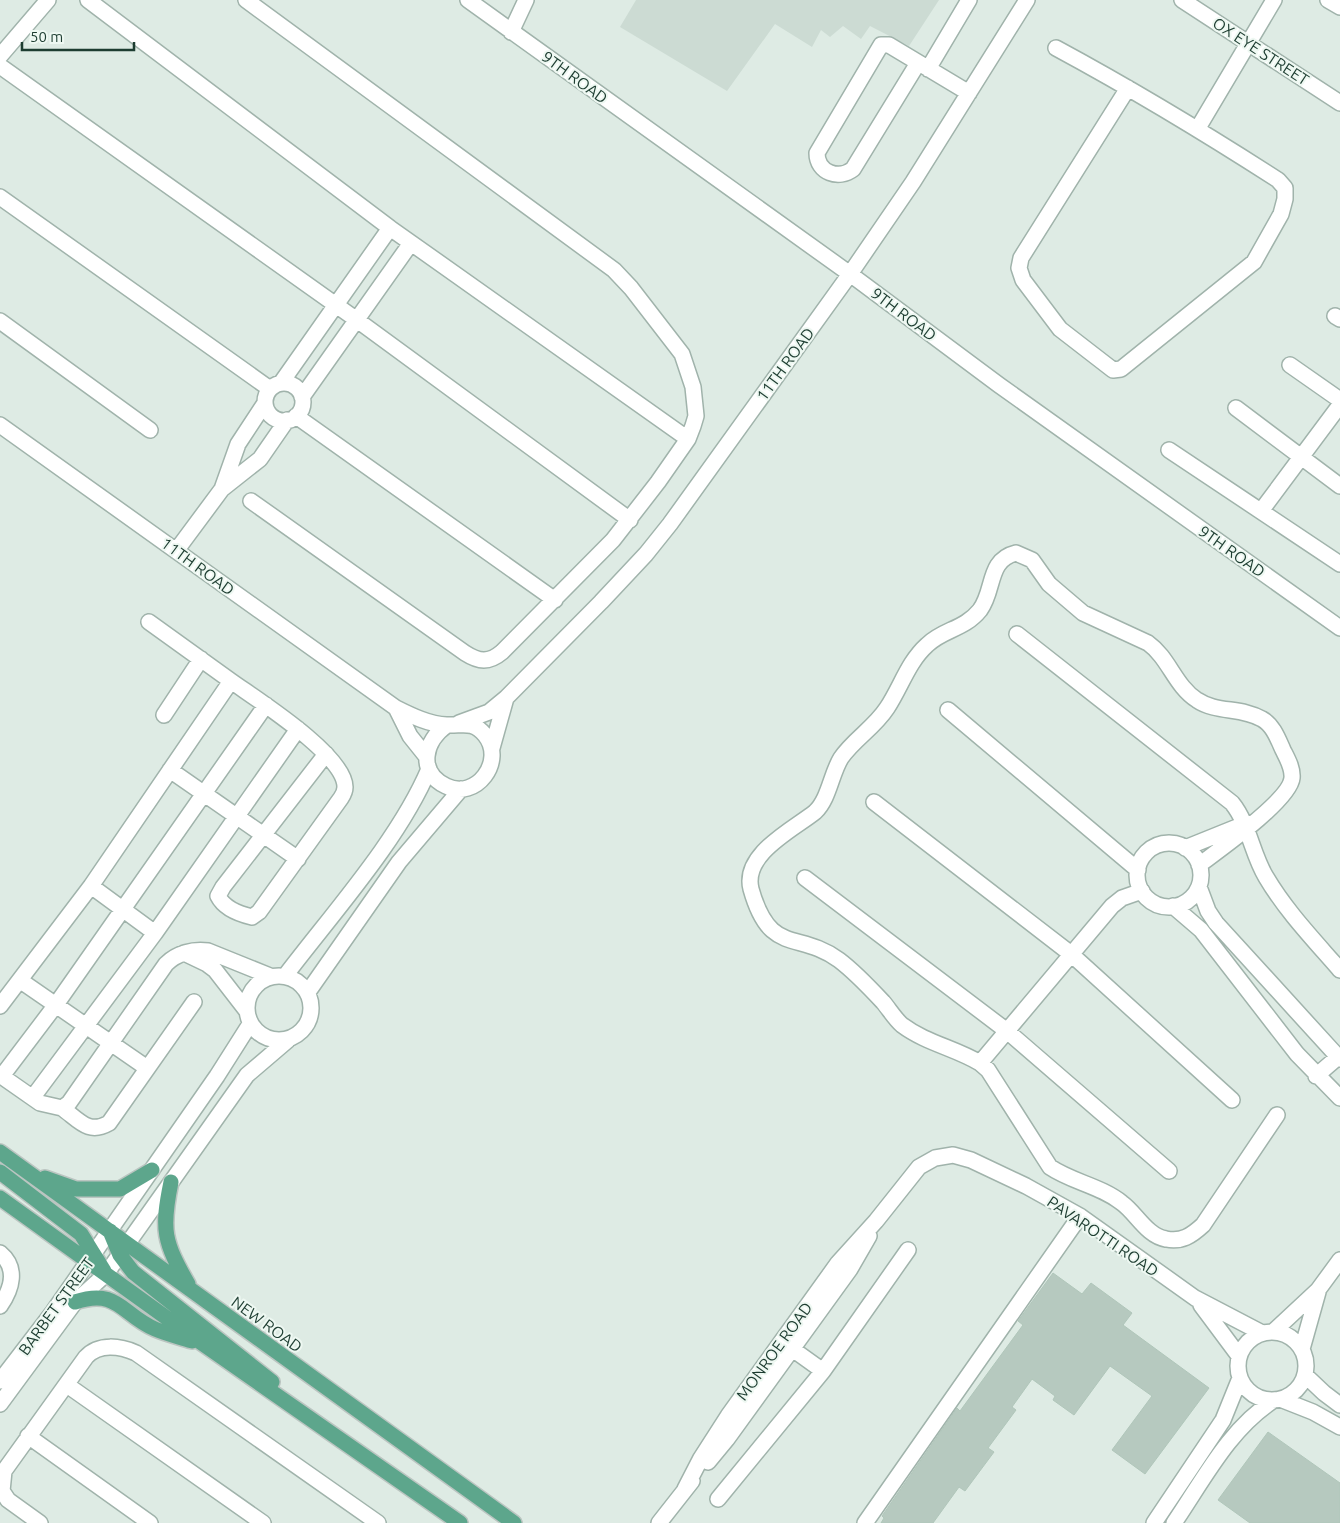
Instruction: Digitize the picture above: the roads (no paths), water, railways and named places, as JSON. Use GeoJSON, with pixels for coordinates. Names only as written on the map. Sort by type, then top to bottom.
{"type":"FeatureCollection","features":[{"type":"Feature","properties":{"kind":"main road"},"geometry":{"type":"LineString","coordinates":[[0,1152],[110,1230],[124,1249],[133,1272],[275,1384],[327,1432]]}},
{"type":"Feature","properties":{"kind":"main road"},"geometry":{"type":"LineString","coordinates":[[30,1173],[76,1189],[94,1190],[120,1189],[152,1170]]}},
{"type":"Feature","properties":{"kind":"main road"},"geometry":{"type":"LineString","coordinates":[[0,1172],[81,1234],[91,1257]]}},
{"type":"Feature","properties":{"kind":"main road"},"geometry":{"type":"LineString","coordinates":[[171,1182],[164,1215],[165,1235],[171,1254],[190,1289]]}},
{"type":"Feature","properties":{"kind":"main road"},"geometry":{"type":"LineString","coordinates":[[0,1198],[91,1257],[106,1274],[203,1344],[457,1521]]}},
{"type":"Feature","properties":{"kind":"main road","name":"NEW ROAD"},"geometry":{"type":"LineString","coordinates":[[124,1249],[190,1289],[514,1523]]}},
{"type":"Feature","properties":{"kind":"main road"},"geometry":{"type":"LineString","coordinates":[[75,1302],[93,1296],[108,1299],[154,1329],[203,1344]]}},
{"type":"Feature","properties":{"kind":"street"},"geometry":{"type":"LineString","coordinates":[[0,56],[48,0]]}},
{"type":"Feature","properties":{"kind":"street"},"geometry":{"type":"LineString","coordinates":[[88,0],[390,228],[688,439]]}},
{"type":"Feature","properties":{"kind":"street"},"geometry":{"type":"LineString","coordinates":[[246,0],[614,270],[631,288],[682,354],[688,366],[693,387],[696,416],[688,439],[630,520],[555,600],[494,659],[484,661],[474,659],[251,501]]}},
{"type":"Feature","properties":{"kind":"street","name":"9TH ROAD"},"geometry":{"type":"LineString","coordinates":[[468,0],[850,274],[998,385],[1340,628]]}},
{"type":"Feature","properties":{"kind":"street"},"geometry":{"type":"LineString","coordinates":[[511,32],[526,0]]}},
{"type":"Feature","properties":{"kind":"street"},"geometry":{"type":"LineString","coordinates":[[969,0],[923,66],[853,169],[847,174],[838,175],[826,172],[820,165],[816,153],[881,45],[889,46],[923,66],[969,93]]}},
{"type":"Feature","properties":{"kind":"street","name":"11TH ROAD"},"geometry":{"type":"LineString","coordinates":[[0,425],[396,708],[408,714],[453,724],[489,712],[506,698],[646,554],[850,274],[913,182],[1027,0]]}},
{"type":"Feature","properties":{"kind":"street","name":"OX EYE STREET"},"geometry":{"type":"LineString","coordinates":[[1182,0],[1340,103]]}},
{"type":"Feature","properties":{"kind":"street"},"geometry":{"type":"LineString","coordinates":[[1198,128],[1274,0]]}},
{"type":"Feature","properties":{"kind":"street"},"geometry":{"type":"LineString","coordinates":[[1328,0],[1340,7]]}},
{"type":"Feature","properties":{"kind":"street"},"geometry":{"type":"LineString","coordinates":[[1056,48],[1128,88],[1198,128],[1278,180],[1285,188],[1285,199],[1281,214],[1254,262],[1121,370],[1113,370],[1060,328],[1023,280],[1019,268],[1021,258],[1128,88]]}},
{"type":"Feature","properties":{"kind":"street"},"geometry":{"type":"LineString","coordinates":[[0,66],[337,305],[630,520]]}},
{"type":"Feature","properties":{"kind":"street"},"geometry":{"type":"LineString","coordinates":[[0,197],[272,392],[296,388],[302,397],[302,407],[260,459],[222,489],[176,551]]}},
{"type":"Feature","properties":{"kind":"street"},"geometry":{"type":"LineString","coordinates":[[222,489],[238,444],[272,392],[337,305],[390,228]]}},
{"type":"Feature","properties":{"kind":"street"},"geometry":{"type":"LineString","coordinates":[[302,397],[411,243]]}},
{"type":"Feature","properties":{"kind":"street"},"geometry":{"type":"LineString","coordinates":[[0,321],[150,430]]}},
{"type":"Feature","properties":{"kind":"street"},"geometry":{"type":"LineString","coordinates":[[1290,365],[1340,400]]}},
{"type":"Feature","properties":{"kind":"street"},"geometry":{"type":"LineString","coordinates":[[272,392],[273,416],[292,418],[555,600]]}},
{"type":"Feature","properties":{"kind":"street"},"geometry":{"type":"LineString","coordinates":[[1262,511],[1340,405]]}},
{"type":"Feature","properties":{"kind":"street"},"geometry":{"type":"LineString","coordinates":[[1236,408],[1340,486]]}},
{"type":"Feature","properties":{"kind":"street"},"geometry":{"type":"LineString","coordinates":[[1169,450],[1340,564]]}},
{"type":"Feature","properties":{"kind":"street"},"geometry":{"type":"LineString","coordinates":[[1199,865],[1284,796],[1292,778],[1292,769],[1274,730],[1264,719],[1252,714],[1197,701],[1181,685],[1157,649],[1083,613],[1049,584],[1032,560],[1016,553],[1002,559],[995,567],[981,608],[962,626],[938,636],[918,654],[886,709],[868,731],[851,744],[839,761],[817,810],[784,832],[769,845],[758,859],[752,872],[750,887],[762,918],[776,934],[837,958],[853,971],[901,1024],[920,1036],[980,1062],[988,1070],[1050,1167],[1060,1174],[1120,1201],[1144,1226],[1163,1239],[1186,1239],[1203,1225],[1277,1115]]}},
{"type":"Feature","properties":{"kind":"street"},"geometry":{"type":"LineString","coordinates":[[149,622],[298,729],[326,754],[343,779],[345,788],[341,798],[259,912],[252,917],[222,903],[218,896],[223,887],[262,834],[326,754]]}},
{"type":"Feature","properties":{"kind":"street"},"geometry":{"type":"LineString","coordinates":[[1017,634],[1226,797],[1236,807],[1247,825],[1256,858],[1272,887],[1340,970]]}},
{"type":"Feature","properties":{"kind":"street"},"geometry":{"type":"LineString","coordinates":[[164,715],[201,659]]}},
{"type":"Feature","properties":{"kind":"street"},"geometry":{"type":"LineString","coordinates":[[0,1006],[21,981],[91,886],[231,681]]}},
{"type":"Feature","properties":{"kind":"street","name":"11TH ROAD"},"geometry":{"type":"LineString","coordinates":[[492,748],[506,698]]}},
{"type":"Feature","properties":{"kind":"street"},"geometry":{"type":"LineString","coordinates":[[194,1002],[109,1123],[98,1129],[89,1128],[62,1108],[51,1107],[32,1097],[1,1076],[55,1006],[202,793],[266,706]]}},
{"type":"Feature","properties":{"kind":"street","name":"11TH ROAD"},"geometry":{"type":"LineString","coordinates":[[396,708],[410,736],[428,762]]}},
{"type":"Feature","properties":{"kind":"street"},"geometry":{"type":"LineString","coordinates":[[948,710],[1138,870]]}},
{"type":"Feature","properties":{"kind":"street"},"geometry":{"type":"LineString","coordinates":[[248,1017],[249,995],[257,984],[278,976],[382,850],[415,798],[428,762],[432,738],[453,724],[474,726],[485,735],[492,748],[492,763],[486,776],[475,786],[461,789],[448,787],[436,780],[428,762]]}},
{"type":"Feature","properties":{"kind":"street"},"geometry":{"type":"LineString","coordinates":[[32,1097],[156,933],[298,729]]}},
{"type":"Feature","properties":{"kind":"street"},"geometry":{"type":"LineString","coordinates":[[170,770],[298,859]]}},
{"type":"Feature","properties":{"kind":"street"},"geometry":{"type":"LineString","coordinates":[[308,992],[399,862],[461,789]]}},
{"type":"Feature","properties":{"kind":"street"},"geometry":{"type":"LineString","coordinates":[[874,802],[1072,954],[1232,1100]]}},
{"type":"Feature","properties":{"kind":"street"},"geometry":{"type":"LineString","coordinates":[[1185,848],[1247,825]]}},
{"type":"Feature","properties":{"kind":"street"},"geometry":{"type":"LineString","coordinates":[[1168,844],[1185,848],[1191,852],[1199,865],[1201,879],[1199,886],[1189,900],[1173,906],[1155,903],[1142,891],[1138,880],[1138,870],[1140,861],[1152,848],[1168,844]]}},
{"type":"Feature","properties":{"kind":"street"},"geometry":{"type":"LineString","coordinates":[[804,878],[1007,1031],[1169,1171]]}},
{"type":"Feature","properties":{"kind":"street"},"geometry":{"type":"LineString","coordinates":[[91,886],[156,933]]}},
{"type":"Feature","properties":{"kind":"street"},"geometry":{"type":"LineString","coordinates":[[1199,886],[1208,911],[1216,923],[1339,1058],[1316,1076]]}},
{"type":"Feature","properties":{"kind":"street"},"geometry":{"type":"LineString","coordinates":[[980,1062],[1118,900],[1142,891]]}},
{"type":"Feature","properties":{"kind":"street"},"geometry":{"type":"LineString","coordinates":[[1173,906],[1201,930],[1316,1076],[1340,1098]]}},
{"type":"Feature","properties":{"kind":"street"},"geometry":{"type":"LineString","coordinates":[[62,1108],[69,1103],[166,964],[174,956],[199,950],[208,951],[298,982],[308,992],[312,1006],[310,1021],[301,1033],[288,1040],[274,1040],[260,1035],[215,970],[207,964],[184,954]]}},
{"type":"Feature","properties":{"kind":"street"},"geometry":{"type":"LineString","coordinates":[[21,981],[146,1068]]}},
{"type":"Feature","properties":{"kind":"street"},"geometry":{"type":"LineString","coordinates":[[1271,1021],[1291,1004]]}},
{"type":"Feature","properties":{"kind":"street","name":"BARBET STREET"},"geometry":{"type":"LineString","coordinates":[[0,1381],[53,1312],[235,1051],[248,1017]]}},
{"type":"Feature","properties":{"kind":"street","name":"BARBET STREET"},"geometry":{"type":"LineString","coordinates":[[0,1404],[75,1302],[106,1274],[247,1075],[288,1040]]}},
{"type":"Feature","properties":{"kind":"street","name":"PAVAROTTI ROAD"},"geometry":{"type":"LineString","coordinates":[[953,1155],[990,1168],[1080,1216],[1195,1298],[1268,1332]]}},
{"type":"Feature","properties":{"kind":"street","name":"MONROE ROAD"},"geometry":{"type":"LineString","coordinates":[[658,1523],[727,1439],[786,1345],[850,1269],[876,1221],[919,1167],[935,1158],[953,1155]]}},
{"type":"Feature","properties":{"kind":"street"},"geometry":{"type":"LineString","coordinates":[[864,1523],[1080,1216]]}},
{"type":"Feature","properties":{"kind":"street"},"geometry":{"type":"LineString","coordinates":[[718,1499],[823,1371],[908,1250]]}},
{"type":"Feature","properties":{"kind":"street"},"geometry":{"type":"LineString","coordinates":[[0,1253],[8,1262],[12,1279],[10,1289],[0,1306]]}},
{"type":"Feature","properties":{"kind":"street"},"geometry":{"type":"LineString","coordinates":[[1154,1523],[1223,1420],[1240,1378],[1238,1356],[1243,1346],[1251,1338],[1268,1332],[1318,1290],[1340,1260]]}},
{"type":"Feature","properties":{"kind":"street"},"geometry":{"type":"LineString","coordinates":[[1302,1349],[1318,1290]]}},
{"type":"Feature","properties":{"kind":"street","name":"PAVAROTTI ROAD"},"geometry":{"type":"LineString","coordinates":[[1195,1298],[1238,1356]]}},
{"type":"Feature","properties":{"kind":"street"},"geometry":{"type":"LineString","coordinates":[[1174,1523],[1231,1440],[1251,1416],[1277,1399],[1296,1390],[1305,1375],[1305,1357],[1295,1340],[1285,1334],[1268,1332]]}},
{"type":"Feature","properties":{"kind":"street"},"geometry":{"type":"LineString","coordinates":[[786,1345],[823,1371]]}},
{"type":"Feature","properties":{"kind":"street"},"geometry":{"type":"LineString","coordinates":[[40,1523],[8,1500],[2,1492],[4,1471],[86,1357],[97,1348],[126,1349],[136,1353],[378,1523]]}},
{"type":"Feature","properties":{"kind":"street"},"geometry":{"type":"LineString","coordinates":[[1305,1375],[1340,1405]]}},
{"type":"Feature","properties":{"kind":"street"},"geometry":{"type":"LineString","coordinates":[[1240,1378],[1254,1394],[1277,1399],[1313,1412],[1340,1427]]}},
{"type":"Feature","properties":{"kind":"street"},"geometry":{"type":"LineString","coordinates":[[67,1385],[264,1523]]}},
{"type":"Feature","properties":{"kind":"street"},"geometry":{"type":"LineString","coordinates":[[28,1436],[150,1523]]}}]}
